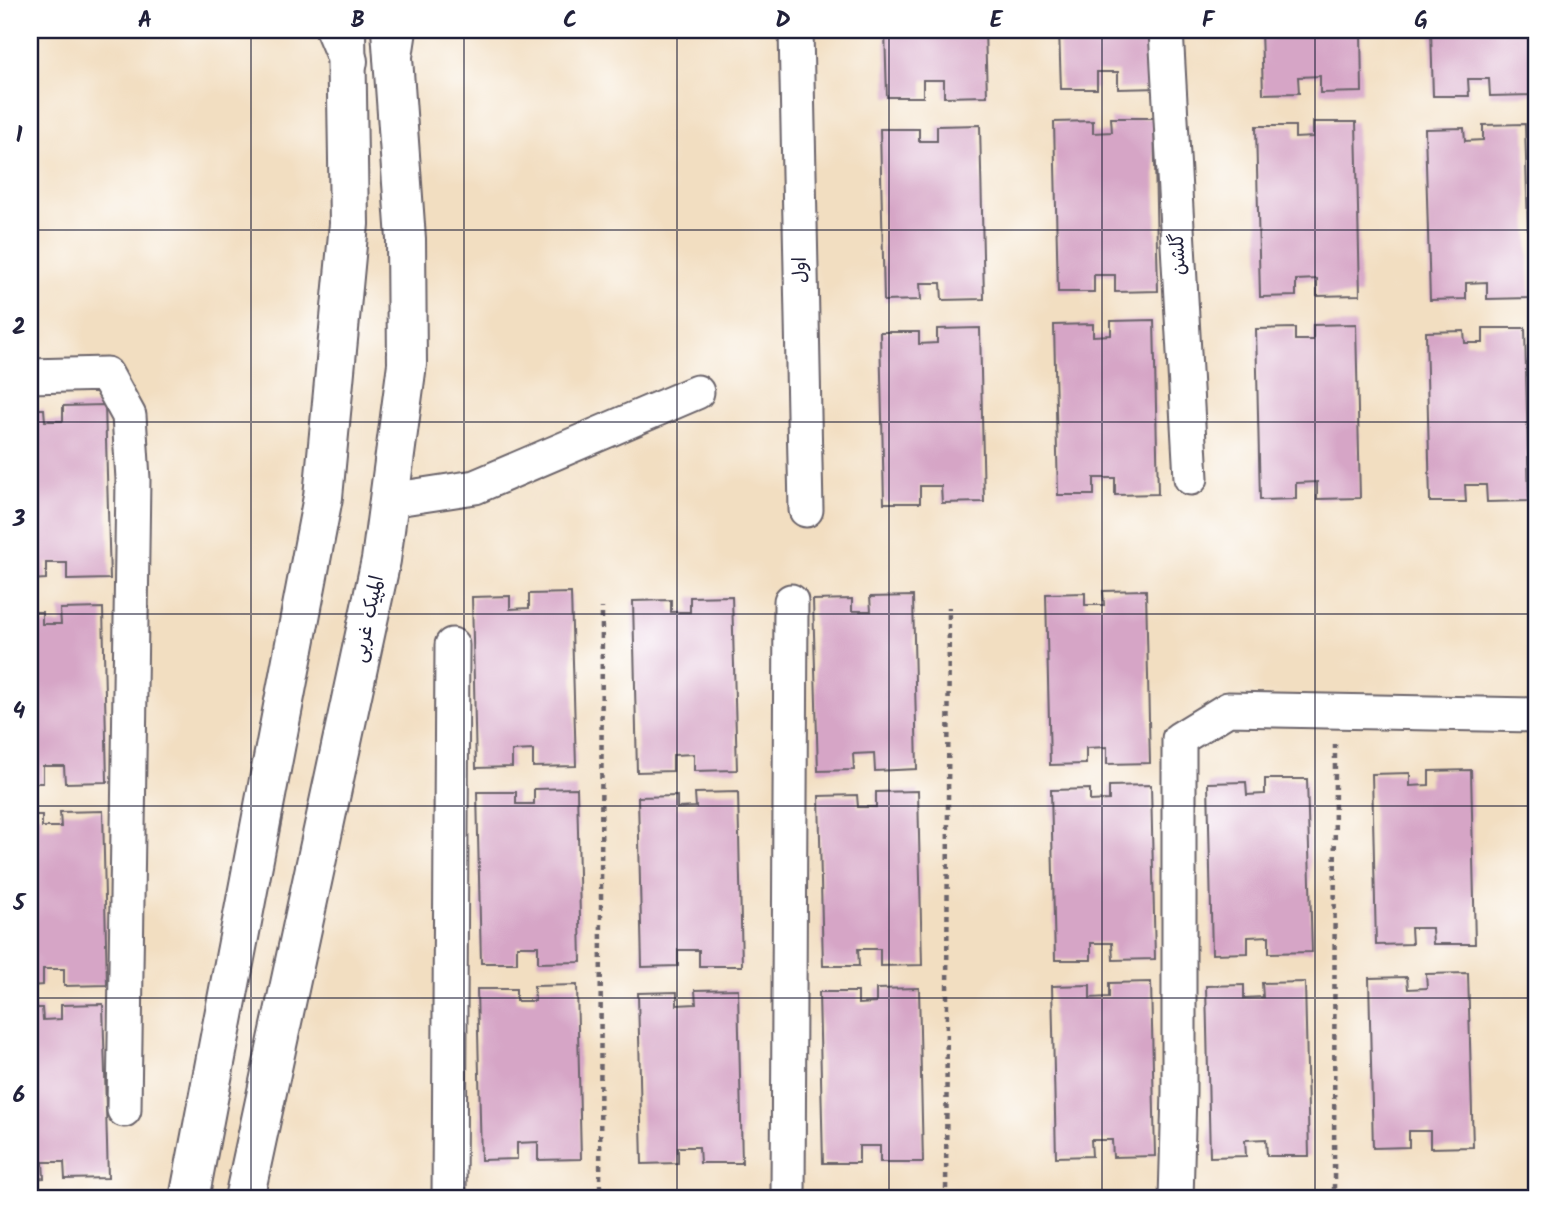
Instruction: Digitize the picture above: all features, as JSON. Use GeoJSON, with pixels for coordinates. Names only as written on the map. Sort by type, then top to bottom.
{"type":"FeatureCollection","features":[{"type":"Feature","properties":{"kind":"street","name":"اول"},"geometry":{"type":"LineString","coordinates":[[796,30],[806,510]]}},
{"type":"Feature","properties":{"kind":"street","name":"گلشن"},"geometry":{"type":"LineString","coordinates":[[1166,30],[1191,478]]}},
{"type":"Feature","properties":{"kind":"street","name":"المپیک غربی"},"geometry":{"type":"LineString","coordinates":[[244,1199],[381,561],[390,500],[407,364],[406,239],[394,38]]}},
{"type":"Feature","properties":{"kind":"street"},"geometry":{"type":"LineString","coordinates":[[189,1199],[323,497],[349,224],[343,40]]}},
{"type":"Feature","properties":{"kind":"street"},"geometry":{"type":"LineString","coordinates":[[30,376],[106,374],[129,416],[133,479],[124,1110]]}},
{"type":"Feature","properties":{"kind":"street"},"geometry":{"type":"LineString","coordinates":[[390,500],[475,487],[697,392]]}},
{"type":"Feature","properties":{"kind":"street"},"geometry":{"type":"LineString","coordinates":[[788,1199],[791,601]]}},
{"type":"Feature","properties":{"kind":"street"},"geometry":{"type":"LineString","coordinates":[[449,1199],[452,645]]}},
{"type":"Feature","properties":{"kind":"street"},"geometry":{"type":"LineString","coordinates":[[1176,1199],[1179,1092],[1179,739],[1228,709],[1536,715]]}},
{"type":"Feature","properties":{"kind":"path"},"geometry":{"type":"LineString","coordinates":[[946,1199],[949,607]]}},
{"type":"Feature","properties":{"kind":"path"},"geometry":{"type":"LineString","coordinates":[[600,1199],[603,608]]}},
{"type":"Feature","properties":{"kind":"path"},"geometry":{"type":"LineString","coordinates":[[1334,1199],[1335,711]]}},
{"type":"Feature","properties":{"kind":"building"},"geometry":{"type":"Polygon","coordinates":[[[885,30],[985,30],[987,96],[944,97],[944,80],[923,80],[923,97],[887,97],[885,30]]]}},
{"type":"Feature","properties":{"kind":"building"},"geometry":{"type":"Polygon","coordinates":[[[1059,30],[1159,30],[1161,88],[1118,89],[1118,72],[1097,72],[1097,89],[1061,89],[1059,30]]]}},
{"type":"Feature","properties":{"kind":"building"},"geometry":{"type":"Polygon","coordinates":[[[1261,30],[1361,30],[1362,92],[1320,93],[1320,76],[1298,77],[1299,93],[1263,94],[1261,30]]]}},
{"type":"Feature","properties":{"kind":"building"},"geometry":{"type":"Polygon","coordinates":[[[1431,30],[1531,30],[1532,95],[1490,96],[1489,79],[1468,79],[1469,96],[1433,96],[1431,30]]]}},
{"type":"Feature","properties":{"kind":"building"},"geometry":{"type":"Polygon","coordinates":[[[1111,118],[1154,118],[1158,291],[1115,292],[1115,275],[1094,275],[1094,292],[1058,292],[1054,122],[1093,121],[1093,133],[1112,132],[1111,118]]]}},
{"type":"Feature","properties":{"kind":"building"},"geometry":{"type":"Polygon","coordinates":[[[1313,122],[1356,122],[1360,295],[1317,296],[1317,279],[1296,280],[1296,296],[1260,297],[1256,126],[1295,126],[1295,138],[1313,137],[1313,122]]]}},
{"type":"Feature","properties":{"kind":"building"},"geometry":{"type":"Polygon","coordinates":[[[1525,124],[1530,298],[1487,299],[1487,282],[1466,283],[1466,299],[1430,300],[1425,129],[1464,128],[1465,141],[1483,140],[1483,125],[1525,124]]]}},
{"type":"Feature","properties":{"kind":"building"},"geometry":{"type":"Polygon","coordinates":[[[980,125],[984,299],[942,300],[941,283],[920,283],[921,300],[884,301],[880,129],[919,129],[919,141],[937,141],[937,126],[980,125]]]}},
{"type":"Feature","properties":{"kind":"building"},"geometry":{"type":"Polygon","coordinates":[[[1154,320],[1158,494],[1115,495],[1115,478],[1094,478],[1094,495],[1058,495],[1054,325],[1093,324],[1093,336],[1111,335],[1111,321],[1154,320]]]}},
{"type":"Feature","properties":{"kind":"building"},"geometry":{"type":"Polygon","coordinates":[[[1356,324],[1360,498],[1317,499],[1317,482],[1296,483],[1296,499],[1260,500],[1256,329],[1295,328],[1295,340],[1313,340],[1313,325],[1356,324]]]}},
{"type":"Feature","properties":{"kind":"building"},"geometry":{"type":"Polygon","coordinates":[[[980,328],[984,502],[942,503],[941,486],[920,486],[920,503],[884,503],[880,332],[919,332],[919,344],[937,343],[937,329],[980,328]]]}},
{"type":"Feature","properties":{"kind":"building"},"geometry":{"type":"Polygon","coordinates":[[[1483,328],[1525,328],[1529,501],[1487,502],[1486,485],[1465,485],[1466,502],[1430,502],[1426,332],[1464,331],[1465,343],[1483,343],[1483,328]]]}},
{"type":"Feature","properties":{"kind":"building"},"geometry":{"type":"Polygon","coordinates":[[[105,405],[110,579],[67,580],[67,563],[46,563],[46,579],[30,580],[30,409],[44,409],[45,421],[63,421],[63,406],[105,405]]]}},
{"type":"Feature","properties":{"kind":"building"},"geometry":{"type":"Polygon","coordinates":[[[1146,590],[1150,763],[1107,764],[1107,747],[1086,748],[1086,764],[1050,765],[1046,594],[1085,593],[1085,605],[1104,605],[1103,591],[1146,590]]]}},
{"type":"Feature","properties":{"kind":"building"},"geometry":{"type":"Polygon","coordinates":[[[571,593],[576,766],[533,767],[533,750],[512,751],[512,767],[476,768],[472,597],[510,596],[510,609],[529,608],[529,594],[571,593]]]}},
{"type":"Feature","properties":{"kind":"building"},"geometry":{"type":"Polygon","coordinates":[[[732,596],[737,770],[694,771],[694,754],[673,755],[673,771],[637,772],[633,601],[671,600],[671,612],[690,612],[690,597],[732,596]]]}},
{"type":"Feature","properties":{"kind":"building"},"geometry":{"type":"Polygon","coordinates":[[[913,596],[917,769],[875,771],[874,753],[853,754],[854,770],[818,771],[813,600],[852,599],[852,611],[871,611],[870,597],[913,596]]]}},
{"type":"Feature","properties":{"kind":"building"},"geometry":{"type":"Polygon","coordinates":[[[103,608],[107,782],[65,783],[64,766],[43,766],[43,783],[30,783],[30,612],[42,612],[42,624],[61,624],[60,609],[103,608]]]}},
{"type":"Feature","properties":{"kind":"building"},"geometry":{"type":"Polygon","coordinates":[[[1471,770],[1475,944],[1433,944],[1432,928],[1411,928],[1412,944],[1376,945],[1372,774],[1410,773],[1410,786],[1429,785],[1429,771],[1471,770]]]}},
{"type":"Feature","properties":{"kind":"building"},"geometry":{"type":"Polygon","coordinates":[[[1265,779],[1307,779],[1312,952],[1269,953],[1269,936],[1248,937],[1248,953],[1212,954],[1208,783],[1246,782],[1247,795],[1265,794],[1265,779]]]}},
{"type":"Feature","properties":{"kind":"building"},"geometry":{"type":"Polygon","coordinates":[[[1151,785],[1155,959],[1113,960],[1112,943],[1091,943],[1091,960],[1055,960],[1051,790],[1090,789],[1090,801],[1109,800],[1109,786],[1151,785]]]}},
{"type":"Feature","properties":{"kind":"building"},"geometry":{"type":"Polygon","coordinates":[[[577,788],[581,962],[538,963],[538,946],[517,946],[517,963],[481,963],[477,792],[516,792],[516,804],[534,804],[534,789],[577,788]]]}},
{"type":"Feature","properties":{"kind":"building"},"geometry":{"type":"Polygon","coordinates":[[[918,791],[922,965],[880,966],[880,949],[858,949],[859,966],[823,966],[819,796],[857,795],[858,807],[876,807],[876,792],[918,791]]]}},
{"type":"Feature","properties":{"kind":"building"},"geometry":{"type":"Polygon","coordinates":[[[738,792],[742,966],[699,966],[699,950],[678,950],[678,966],[642,967],[638,797],[677,796],[677,808],[696,807],[695,793],[738,792]]]}},
{"type":"Feature","properties":{"kind":"building"},"geometry":{"type":"Polygon","coordinates":[[[103,811],[107,985],[64,986],[64,969],[43,969],[43,985],[30,986],[30,815],[42,815],[42,827],[61,827],[60,812],[103,811]]]}},
{"type":"Feature","properties":{"kind":"building"},"geometry":{"type":"Polygon","coordinates":[[[1468,973],[1473,1147],[1430,1148],[1430,1131],[1409,1131],[1409,1147],[1373,1148],[1369,978],[1407,977],[1408,989],[1427,988],[1426,974],[1468,973]]]}},
{"type":"Feature","properties":{"kind":"building"},"geometry":{"type":"Polygon","coordinates":[[[1151,982],[1155,1156],[1113,1157],[1112,1140],[1091,1140],[1092,1156],[1056,1157],[1052,986],[1090,985],[1090,998],[1109,997],[1109,983],[1151,982]]]}},
{"type":"Feature","properties":{"kind":"building"},"geometry":{"type":"Polygon","coordinates":[[[1305,982],[1309,1156],[1267,1156],[1266,1139],[1245,1140],[1246,1156],[1210,1157],[1206,986],[1244,985],[1244,998],[1263,997],[1262,983],[1305,982]]]}},
{"type":"Feature","properties":{"kind":"building"},"geometry":{"type":"Polygon","coordinates":[[[577,985],[581,1159],[538,1160],[538,1142],[517,1143],[517,1159],[481,1160],[477,989],[516,989],[516,1001],[535,1001],[534,986],[577,985]]]}},
{"type":"Feature","properties":{"kind":"building"},"geometry":{"type":"Polygon","coordinates":[[[919,988],[923,1162],[880,1162],[880,1146],[859,1146],[859,1163],[823,1163],[819,992],[858,992],[858,1004],[876,1003],[876,989],[919,988]]]}},
{"type":"Feature","properties":{"kind":"building"},"geometry":{"type":"Polygon","coordinates":[[[738,989],[742,1163],[700,1163],[699,1147],[678,1147],[678,1163],[642,1164],[638,993],[677,992],[677,1005],[696,1004],[695,990],[738,989]]]}},
{"type":"Feature","properties":{"kind":"building"},"geometry":{"type":"Polygon","coordinates":[[[103,1004],[108,1178],[65,1179],[64,1162],[43,1162],[44,1178],[30,1179],[30,1008],[42,1008],[43,1020],[61,1019],[61,1005],[103,1004]]]}}]}
